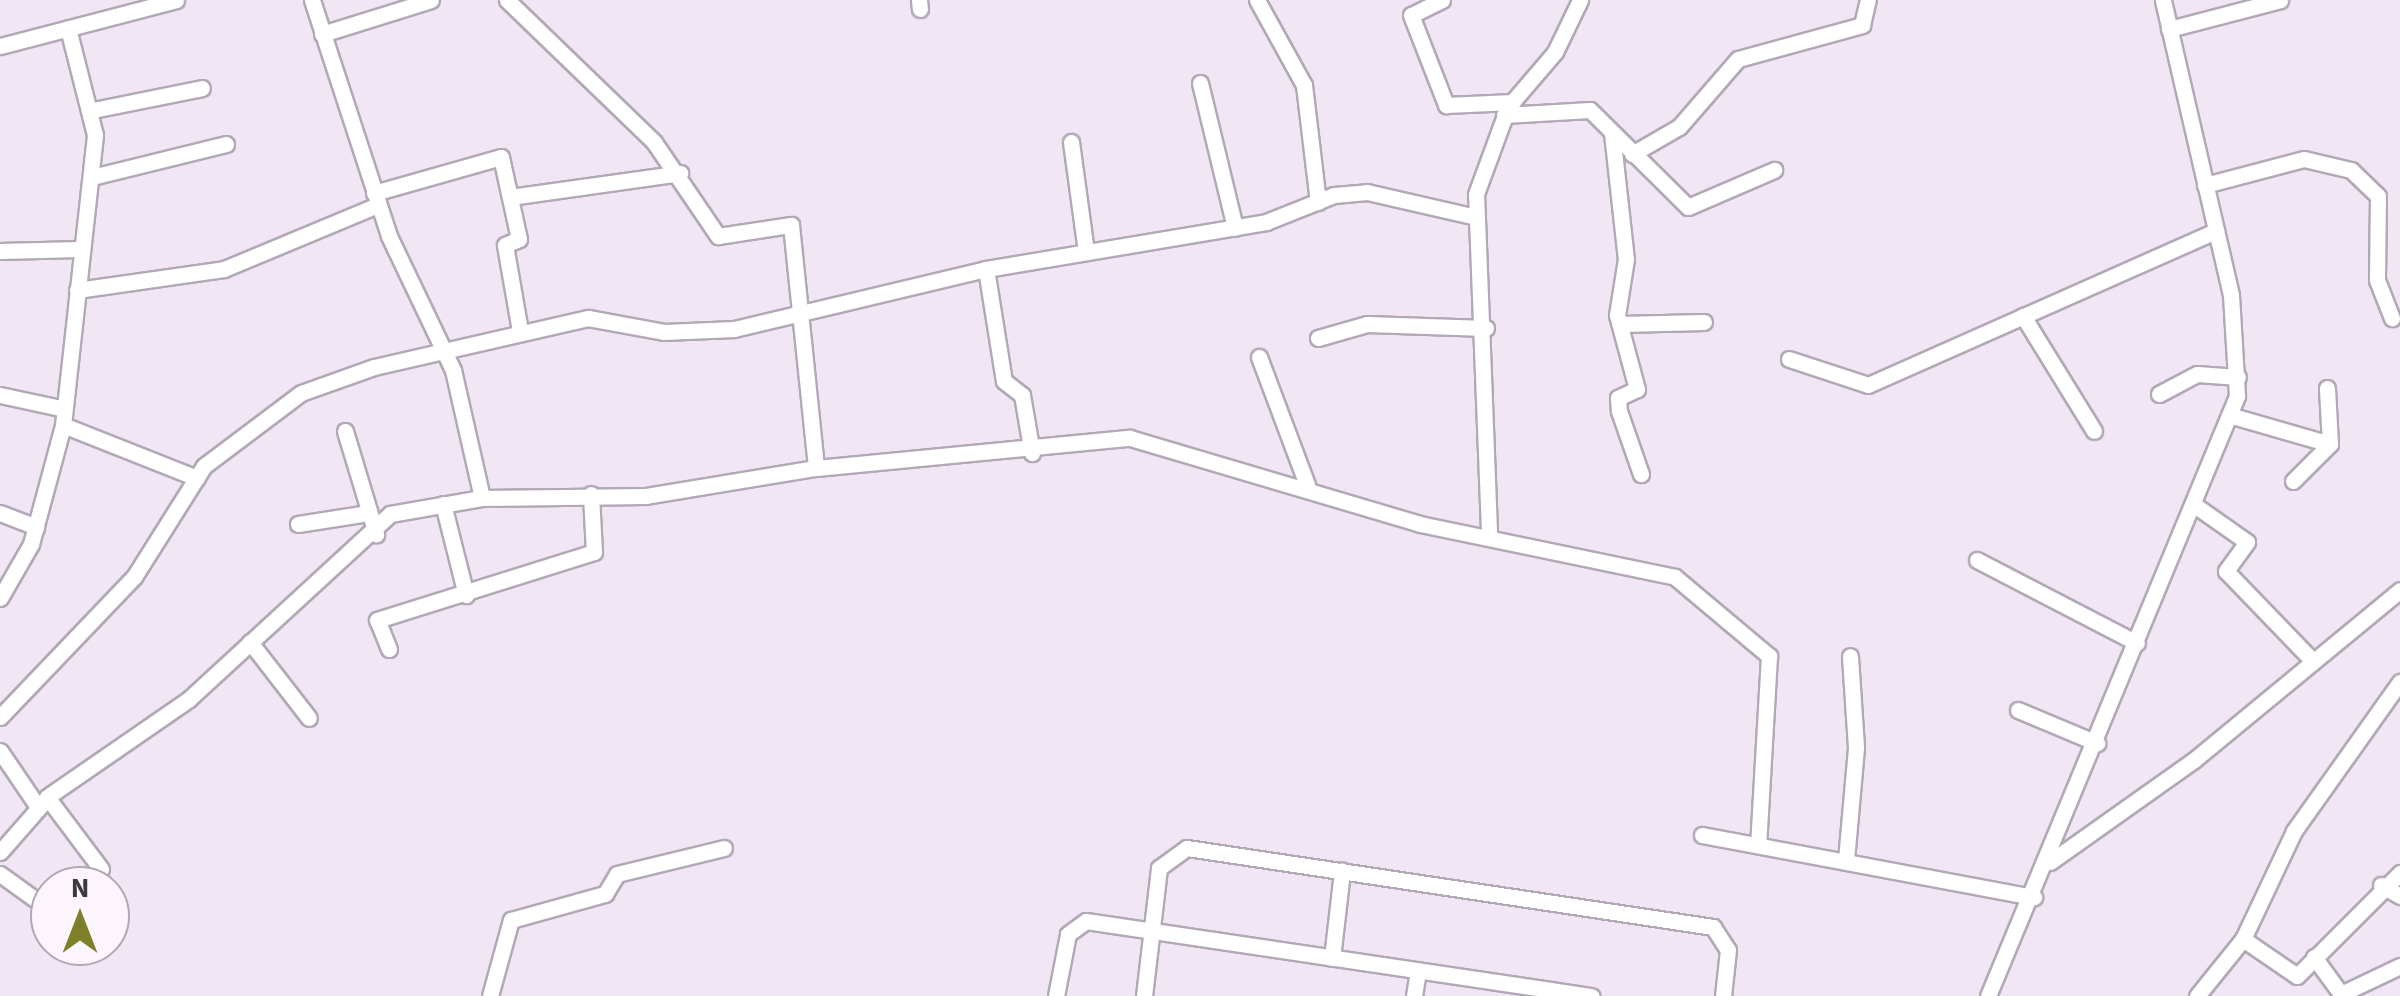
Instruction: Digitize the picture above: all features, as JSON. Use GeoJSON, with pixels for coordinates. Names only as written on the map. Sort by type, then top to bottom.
{"type":"FeatureCollection","features":[{"type":"Feature","properties":{"kind":"street"},"geometry":{"type":"LineString","coordinates":[[0,46],[176,0]]}},
{"type":"Feature","properties":{"kind":"street"},"geometry":{"type":"LineString","coordinates":[[312,0],[376,199],[444,346],[470,422],[482,498]]}},
{"type":"Feature","properties":{"kind":"street"},"geometry":{"type":"LineString","coordinates":[[322,34],[431,0]]}},
{"type":"Feature","properties":{"kind":"street"},"geometry":{"type":"LineString","coordinates":[[507,0],[680,173],[726,240],[791,225],[816,468]]}},
{"type":"Feature","properties":{"kind":"street"},"geometry":{"type":"LineString","coordinates":[[1257,0],[1304,85],[1318,202]]}},
{"type":"Feature","properties":{"kind":"street"},"geometry":{"type":"LineString","coordinates":[[1442,0],[1411,15],[1446,105],[1508,109],[1582,106],[1688,207],[1774,170]]}},
{"type":"Feature","properties":{"kind":"street"},"geometry":{"type":"LineString","coordinates":[[1488,531],[1486,328],[1476,217],[1483,156],[1508,109],[1555,52],[1580,0]]}},
{"type":"Feature","properties":{"kind":"street"},"geometry":{"type":"LineString","coordinates":[[1632,154],[1680,127],[1738,59],[1862,26],[1868,0]]}},
{"type":"Feature","properties":{"kind":"street"},"geometry":{"type":"LineString","coordinates":[[1988,996],[2050,862],[2229,415],[2238,378],[2216,231],[2163,0]]}},
{"type":"Feature","properties":{"kind":"street"},"geometry":{"type":"LineString","coordinates":[[2169,29],[2280,0]]}},
{"type":"Feature","properties":{"kind":"street"},"geometry":{"type":"LineString","coordinates":[[0,598],[36,527],[64,417],[80,248],[92,177],[93,110],[68,28]]}},
{"type":"Feature","properties":{"kind":"street"},"geometry":{"type":"LineString","coordinates":[[1200,82],[1235,228]]}},
{"type":"Feature","properties":{"kind":"street"},"geometry":{"type":"LineString","coordinates":[[93,110],[202,88]]}},
{"type":"Feature","properties":{"kind":"street"},"geometry":{"type":"LineString","coordinates":[[1612,133],[1626,259],[1615,286],[1636,388],[1618,398],[1619,410],[1642,474]]}},
{"type":"Feature","properties":{"kind":"street"},"geometry":{"type":"LineString","coordinates":[[1072,142],[1086,252]]}},
{"type":"Feature","properties":{"kind":"street"},"geometry":{"type":"LineString","coordinates":[[92,177],[226,144]]}},
{"type":"Feature","properties":{"kind":"street"},"geometry":{"type":"LineString","coordinates":[[76,290],[224,269],[376,199],[501,157],[519,239],[505,244],[520,331]]}},
{"type":"Feature","properties":{"kind":"street"},"geometry":{"type":"LineString","coordinates":[[2205,185],[2304,159],[2350,170],[2378,196],[2377,280],[2392,318]]}},
{"type":"Feature","properties":{"kind":"street"},"geometry":{"type":"LineString","coordinates":[[510,197],[680,173]]}},
{"type":"Feature","properties":{"kind":"street"},"geometry":{"type":"LineString","coordinates":[[0,717],[105,612],[197,478],[251,422],[300,394],[444,346],[588,318],[664,332],[734,329],[986,270],[1235,228],[1318,202],[1367,192],[1476,217]]}},
{"type":"Feature","properties":{"kind":"street"},"geometry":{"type":"LineString","coordinates":[[1789,359],[1868,384],[2216,231]]}},
{"type":"Feature","properties":{"kind":"street"},"geometry":{"type":"LineString","coordinates":[[0,251],[80,248]]}},
{"type":"Feature","properties":{"kind":"street"},"geometry":{"type":"LineString","coordinates":[[986,270],[1004,381],[1022,395],[1032,453]]}},
{"type":"Feature","properties":{"kind":"street"},"geometry":{"type":"LineString","coordinates":[[2023,316],[2094,431]]}},
{"type":"Feature","properties":{"kind":"street"},"geometry":{"type":"LineString","coordinates":[[1620,324],[1704,322]]}},
{"type":"Feature","properties":{"kind":"street"},"geometry":{"type":"LineString","coordinates":[[1318,338],[1367,324],[1486,328]]}},
{"type":"Feature","properties":{"kind":"street"},"geometry":{"type":"LineString","coordinates":[[1258,356],[1306,484]]}},
{"type":"Feature","properties":{"kind":"street"},"geometry":{"type":"LineString","coordinates":[[2159,394],[2197,374],[2238,378]]}},
{"type":"Feature","properties":{"kind":"street"},"geometry":{"type":"LineString","coordinates":[[2293,481],[2330,444],[2327,388]]}},
{"type":"Feature","properties":{"kind":"street"},"geometry":{"type":"LineString","coordinates":[[0,396],[64,417],[197,478]]}},
{"type":"Feature","properties":{"kind":"street"},"geometry":{"type":"LineString","coordinates":[[2229,415],[2330,444]]}},
{"type":"Feature","properties":{"kind":"street"},"geometry":{"type":"LineString","coordinates":[[345,432],[376,534]]}},
{"type":"Feature","properties":{"kind":"street"},"geometry":{"type":"LineString","coordinates":[[0,852],[43,802],[189,699],[376,534],[390,514],[482,498],[736,486],[816,468],[1032,453],[1130,438],[1306,484],[1420,524],[1488,531],[1592,563],[1661,569],[1769,656],[1758,845]]}},
{"type":"Feature","properties":{"kind":"street"},"geometry":{"type":"LineString","coordinates":[[389,649],[376,620],[594,552],[591,494]]}},
{"type":"Feature","properties":{"kind":"street"},"geometry":{"type":"LineString","coordinates":[[443,504],[466,595]]}},
{"type":"Feature","properties":{"kind":"street"},"geometry":{"type":"LineString","coordinates":[[2193,504],[2247,542],[2226,570],[2314,661]]}},
{"type":"Feature","properties":{"kind":"street"},"geometry":{"type":"LineString","coordinates":[[298,524],[368,512]]}},
{"type":"Feature","properties":{"kind":"street"},"geometry":{"type":"LineString","coordinates":[[0,514],[36,527]]}},
{"type":"Feature","properties":{"kind":"street"},"geometry":{"type":"LineString","coordinates":[[1977,560],[2137,643]]}},
{"type":"Feature","properties":{"kind":"street"},"geometry":{"type":"LineString","coordinates":[[2050,862],[2314,661],[2400,590]]}},
{"type":"Feature","properties":{"kind":"street"},"geometry":{"type":"LineString","coordinates":[[250,642],[309,718]]}},
{"type":"Feature","properties":{"kind":"street"},"geometry":{"type":"LineString","coordinates":[[1846,860],[1856,747],[1850,656]]}},
{"type":"Feature","properties":{"kind":"street"},"geometry":{"type":"LineString","coordinates":[[2197,996],[2243,939],[2294,831],[2400,682]]}},
{"type":"Feature","properties":{"kind":"street"},"geometry":{"type":"LineString","coordinates":[[2018,710],[2098,743]]}},
{"type":"Feature","properties":{"kind":"street"},"geometry":{"type":"LineString","coordinates":[[0,751],[98,866]]}},
{"type":"Feature","properties":{"kind":"street"},"geometry":{"type":"LineString","coordinates":[[1702,835],[2034,897]]}},
{"type":"Feature","properties":{"kind":"street"},"geometry":{"type":"LineString","coordinates":[[490,996],[511,920],[605,894],[618,874],[724,848]]}},
{"type":"Feature","properties":{"kind":"street"},"geometry":{"type":"LineString","coordinates":[[1144,996],[1158,868],[1187,848],[1713,927],[1728,950],[1723,996]]}},
{"type":"Feature","properties":{"kind":"street"},"geometry":{"type":"LineString","coordinates":[[1332,958],[1342,871]]}},
{"type":"Feature","properties":{"kind":"street"},"geometry":{"type":"LineString","coordinates":[[2243,939],[2297,976],[2381,885],[2400,873]]}},
{"type":"Feature","properties":{"kind":"street"},"geometry":{"type":"LineString","coordinates":[[0,874],[30,896]]}},
{"type":"Feature","properties":{"kind":"street"},"geometry":{"type":"LineString","coordinates":[[2381,885],[2400,896]]}},
{"type":"Feature","properties":{"kind":"street"},"geometry":{"type":"LineString","coordinates":[[1056,996],[1076,924],[1151,930],[1591,996]]}},
{"type":"Feature","properties":{"kind":"street"},"geometry":{"type":"LineString","coordinates":[[2314,957],[2341,994],[2400,966]]}},
{"type":"Feature","properties":{"kind":"street"},"geometry":{"type":"LineString","coordinates":[[1414,996],[1418,970]]}}]}
